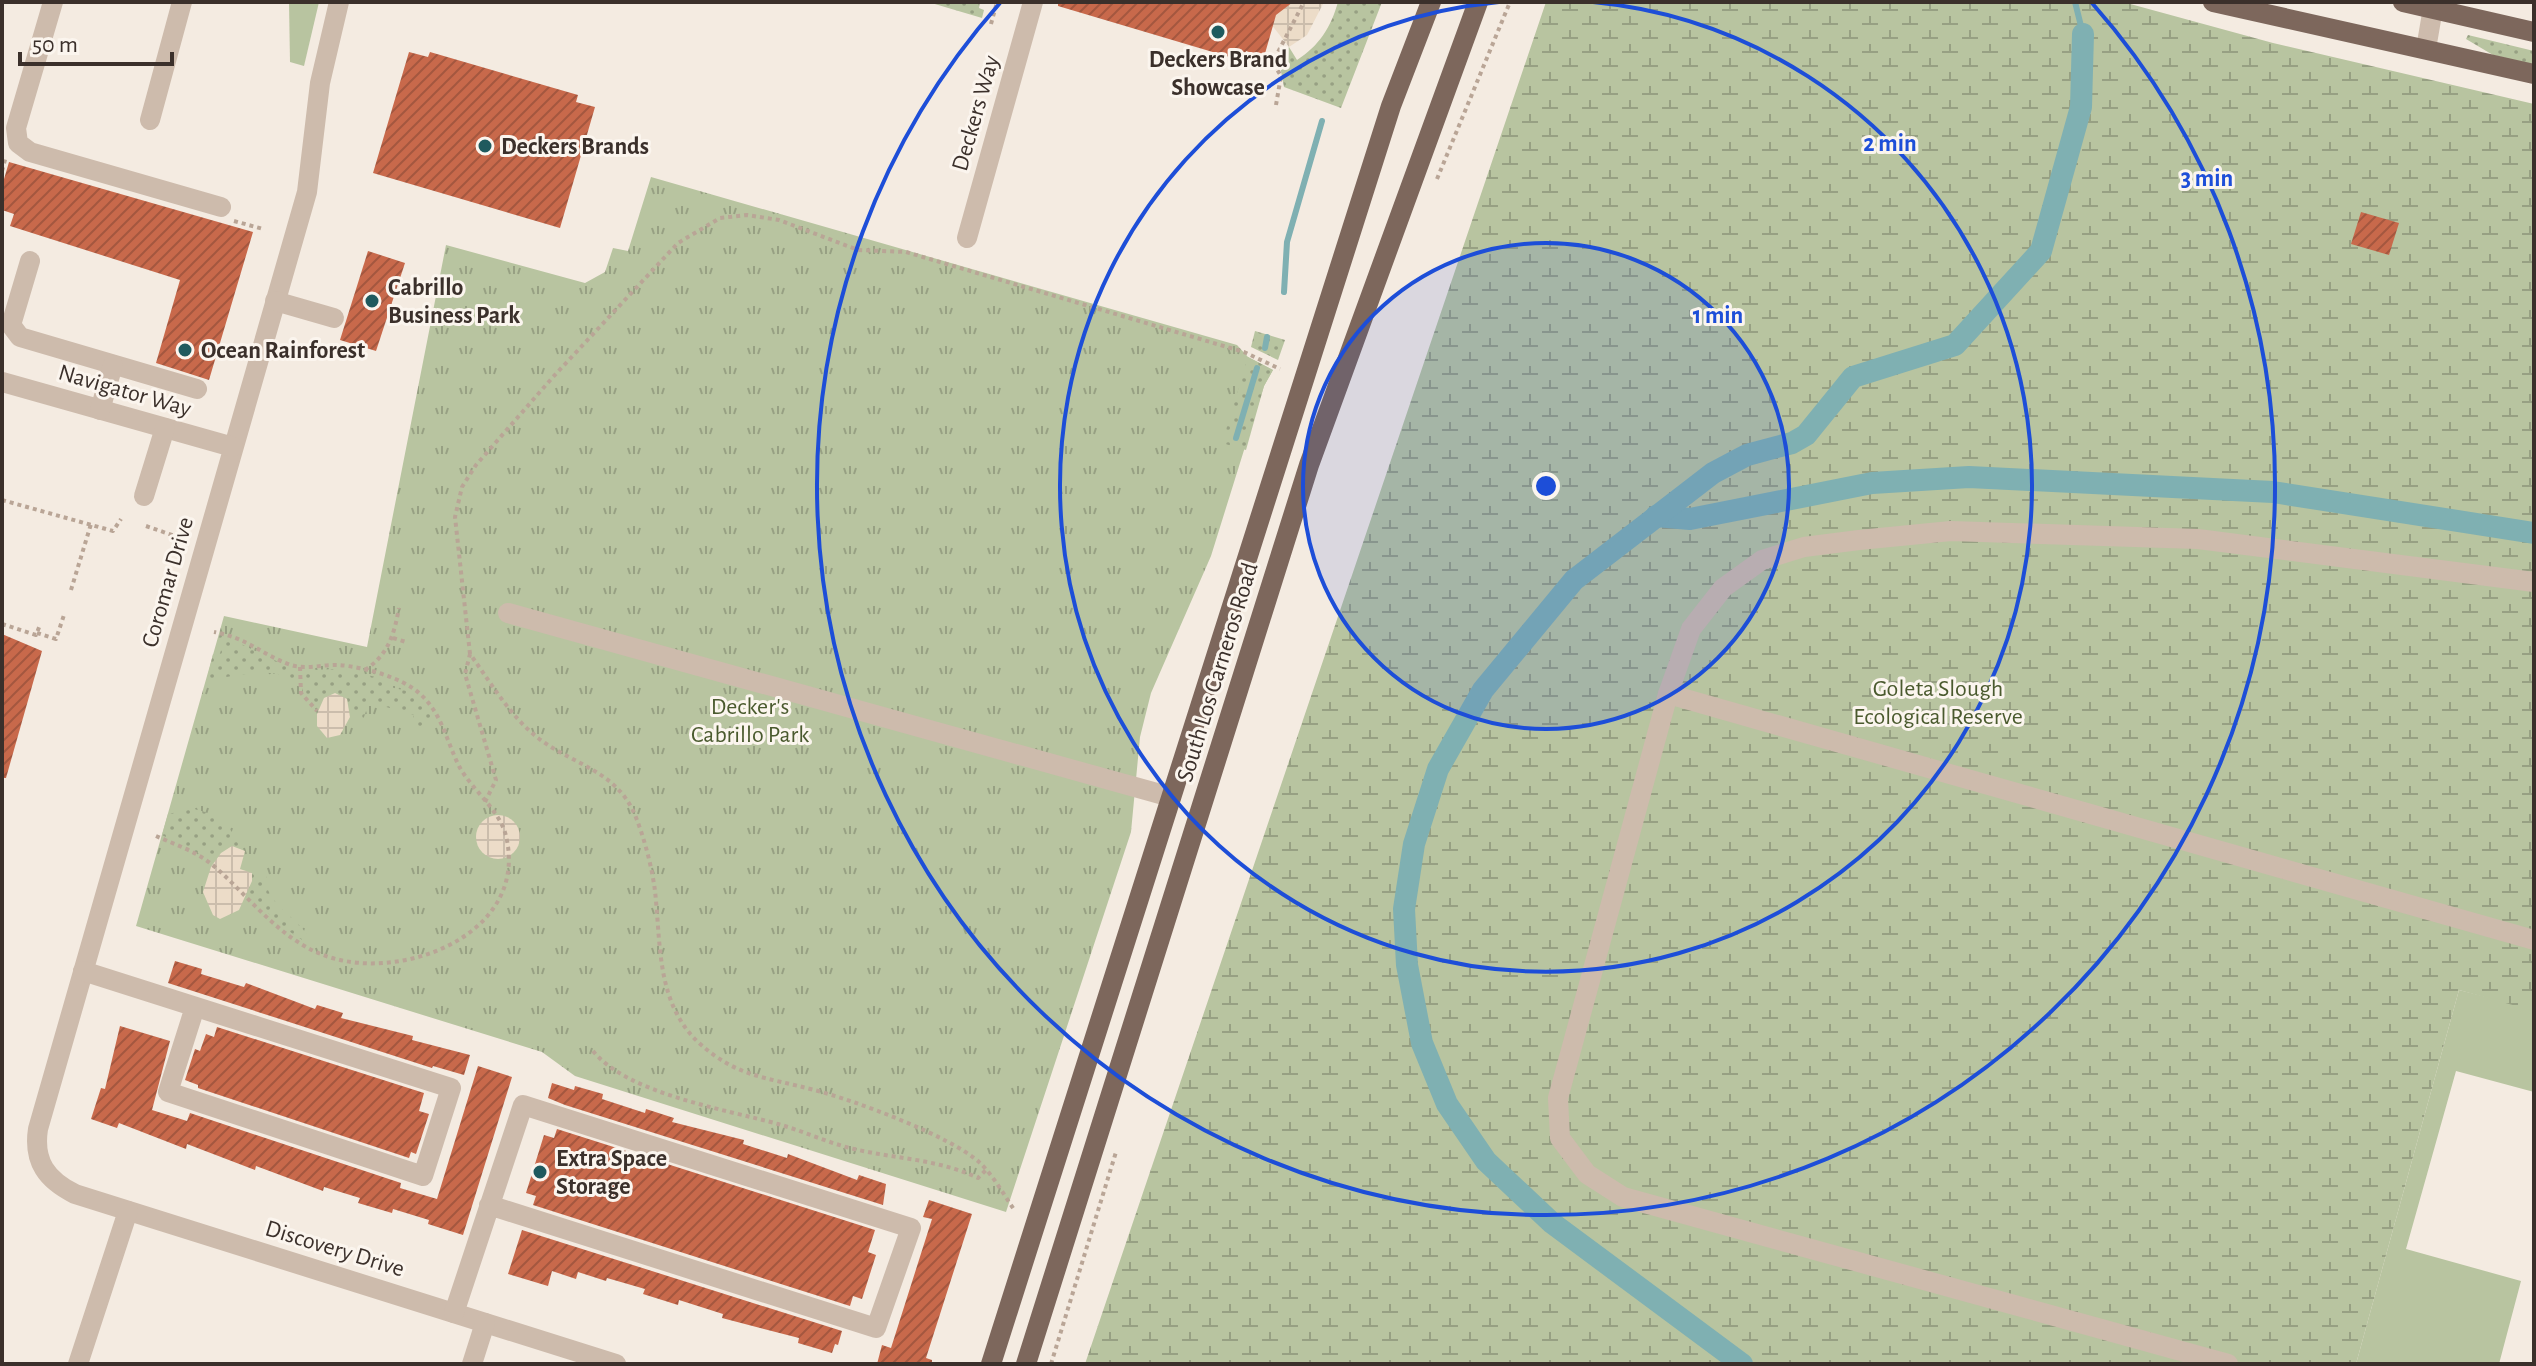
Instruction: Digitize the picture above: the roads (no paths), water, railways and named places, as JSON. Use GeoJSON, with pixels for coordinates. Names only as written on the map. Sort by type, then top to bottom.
{"type":"FeatureCollection","features":[{"type":"Feature","properties":{"kind":"main road","name":"South Los Carneros Road"},"geometry":{"type":"LineString","coordinates":[[991,1364],[1391,106],[1431,2]]}},
{"type":"Feature","properties":{"kind":"main road","name":"South Los Carneros Road"},"geometry":{"type":"LineString","coordinates":[[1026,1364],[1318,437],[1478,2]]}},
{"type":"Feature","properties":{"kind":"main road"},"geometry":{"type":"LineString","coordinates":[[2213,2],[2534,74]]}},
{"type":"Feature","properties":{"kind":"main road"},"geometry":{"type":"LineString","coordinates":[[2403,2],[2434,5],[2534,32]]}},
{"type":"Feature","properties":{"kind":"street"},"geometry":{"type":"LineString","coordinates":[[53,2],[16,128],[18,143],[30,152],[221,207]]}},
{"type":"Feature","properties":{"kind":"street"},"geometry":{"type":"LineString","coordinates":[[150,120],[182,2]]}},
{"type":"Feature","properties":{"kind":"street","name":"Coromar Drive"},"geometry":{"type":"LineString","coordinates":[[44,1171],[37,1157],[38,1129],[307,192],[320,83],[339,2]]}},
{"type":"Feature","properties":{"kind":"street","name":"Deckers Way"},"geometry":{"type":"LineString","coordinates":[[967,238],[1033,2]]}},
{"type":"Feature","properties":{"kind":"street"},"geometry":{"type":"LineString","coordinates":[[2426,49],[2434,5]]}},
{"type":"Feature","properties":{"kind":"street"},"geometry":{"type":"LineString","coordinates":[[30,261],[11,325],[14,333],[197,389]]}},
{"type":"Feature","properties":{"kind":"street"},"geometry":{"type":"LineString","coordinates":[[275,301],[334,318]]}},
{"type":"Feature","properties":{"kind":"street"},"geometry":{"type":"LineString","coordinates":[[100,410],[113,365]]}},
{"type":"Feature","properties":{"kind":"street","name":"Navigator Way"},"geometry":{"type":"LineString","coordinates":[[2,382],[233,447]]}},
{"type":"Feature","properties":{"kind":"street"},"geometry":{"type":"LineString","coordinates":[[144,496],[165,428]]}},
{"type":"Feature","properties":{"kind":"street"},"geometry":{"type":"LineString","coordinates":[[2228,1364],[1623,1197],[1587,1174],[1560,1138],[1558,1098],[1668,694],[1691,629],[1723,588],[1762,560],[1804,547],[1951,531],[2198,539],[2534,582]]}},
{"type":"Feature","properties":{"kind":"street"},"geometry":{"type":"LineString","coordinates":[[508,613],[1171,797]]}},
{"type":"Feature","properties":{"kind":"street"},"geometry":{"type":"LineString","coordinates":[[1668,694],[2534,940]]}},
{"type":"Feature","properties":{"kind":"street"},"geometry":{"type":"LineString","coordinates":[[83,971],[451,1088],[423,1176],[168,1092],[195,1007]]}},
{"type":"Feature","properties":{"kind":"street"},"geometry":{"type":"LineString","coordinates":[[454,1313],[489,1205],[523,1105],[911,1228],[876,1328],[489,1205]]}},
{"type":"Feature","properties":{"kind":"street","name":"Discovery Drive"},"geometry":{"type":"LineString","coordinates":[[44,1171],[62,1188],[128,1211],[616,1364]]}},
{"type":"Feature","properties":{"kind":"street"},"geometry":{"type":"LineString","coordinates":[[78,1364],[128,1211]]}},
{"type":"Feature","properties":{"kind":"street"},"geometry":{"type":"LineString","coordinates":[[472,1364],[485,1323]]}},
{"type":"Feature","properties":{"kind":"waterway"},"geometry":{"type":"LineString","coordinates":[[2075,2],[2083,34]]}},
{"type":"Feature","properties":{"kind":"waterway"},"geometry":{"type":"LineString","coordinates":[[1742,1364],[1552,1223],[1486,1161],[1447,1104],[1422,1043],[1407,965],[1404,909],[1414,844],[1438,769],[1483,690],[1574,580],[1713,473],[1747,455],[1792,443],[1806,435],[1853,377],[1955,345],[2041,251],[2081,107],[2083,34]]}},
{"type":"Feature","properties":{"kind":"waterway"},"geometry":{"type":"LineString","coordinates":[[1284,292],[1287,242],[1322,121]]}},
{"type":"Feature","properties":{"kind":"waterway"},"geometry":{"type":"LineString","coordinates":[[1265,348],[1267,337]]}},
{"type":"Feature","properties":{"kind":"waterway"},"geometry":{"type":"LineString","coordinates":[[1236,438],[1257,368]]}},
{"type":"Feature","properties":{"kind":"waterway"},"geometry":{"type":"LineString","coordinates":[[1656,516],[1690,519],[1872,483],[1969,477],[2273,492],[2534,533]]}},
{"type":"Feature","properties":{"kind":"place","name":"Deckers Brand Showcase"},"geometry":{"type":"Point","coordinates":[1218,32]}},
{"type":"Feature","properties":{"kind":"place","name":"Deckers Brands"},"geometry":{"type":"Point","coordinates":[485,146]}},
{"type":"Feature","properties":{"kind":"place","name":"Cabrillo Business Park"},"geometry":{"type":"Point","coordinates":[372,301]}},
{"type":"Feature","properties":{"kind":"place","name":"Ocean Rainforest"},"geometry":{"type":"Point","coordinates":[185,350]}},
{"type":"Feature","properties":{"kind":"place","name":"Extra Space Storage"},"geometry":{"type":"Point","coordinates":[540,1172]}},
{"type":"Feature","properties":{"kind":"park label","name":"Goleta Slough Ecological Reserve"},"geometry":{"type":"Point","coordinates":[1938,702]}},
{"type":"Feature","properties":{"kind":"park label","name":"Decker's Cabrillo Park"},"geometry":{"type":"Point","coordinates":[750,720]}}]}
